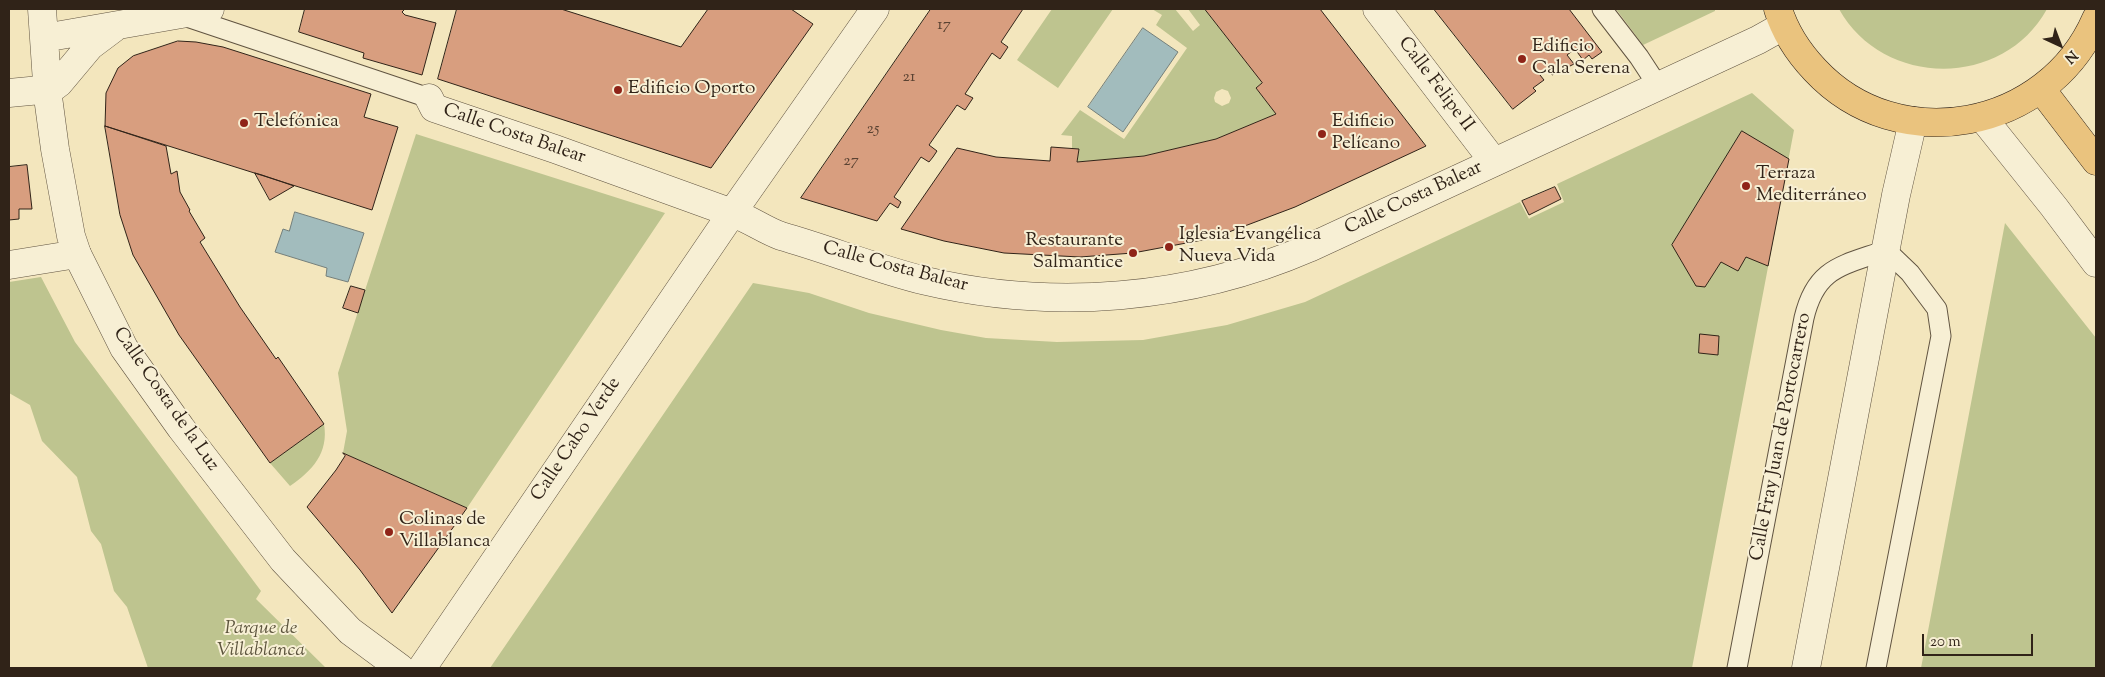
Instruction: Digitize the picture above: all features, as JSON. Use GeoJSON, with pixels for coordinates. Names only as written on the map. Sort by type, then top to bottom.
{"type":"FeatureCollection","features":[{"type":"Feature","properties":{"kind":"main road"},"geometry":{"type":"LineString","coordinates":[[1780,17],[1802,56],[1826,82],[1856,102],[1889,116],[1914,121],[1960,122],[1982,117],[2013,106],[2041,89],[2068,67],[2094,35]]}},
{"type":"Feature","properties":{"kind":"main road"},"geometry":{"type":"LineString","coordinates":[[2041,89],[2096,161]]}},
{"type":"Feature","properties":{"kind":"street","name":"Calle Costa de la Luz"},"geometry":{"type":"LineString","coordinates":[[42,9],[48,90],[67,218],[77,254],[124,348],[180,428],[283,560],[350,631],[400,668]]}},
{"type":"Feature","properties":{"kind":"street"},"geometry":{"type":"LineString","coordinates":[[100,9],[122,24]]}},
{"type":"Feature","properties":{"kind":"street"},"geometry":{"type":"LineString","coordinates":[[44,38],[210,9]]}},
{"type":"Feature","properties":{"kind":"street","name":"Calle Cabo Verde"},"geometry":{"type":"LineString","coordinates":[[422,668],[732,213],[875,9]]}},
{"type":"Feature","properties":{"kind":"street","name":"Calle Felipe II"},"geometry":{"type":"LineString","coordinates":[[1377,9],[1494,162]]}},
{"type":"Feature","properties":{"kind":"street","name":"Calle Costa Balear"},"geometry":{"type":"LineString","coordinates":[[430,98],[434,108],[627,174],[750,220],[770,232],[926,281],[968,290],[1021,296],[1069,298],[1112,296],[1184,287],[1273,262],[1330,239],[1758,40],[1780,17]]}},
{"type":"Feature","properties":{"kind":"street"},"geometry":{"type":"LineString","coordinates":[[9,93],[48,90],[59,83],[96,40],[122,24]]}},
{"type":"Feature","properties":{"kind":"street"},"geometry":{"type":"LineString","coordinates":[[1982,117],[2096,263]]}},
{"type":"Feature","properties":{"kind":"street"},"geometry":{"type":"LineString","coordinates":[[1806,668],[1886,250],[1914,121]]}},
{"type":"Feature","properties":{"kind":"street"},"geometry":{"type":"LineString","coordinates":[[9,265],[77,254]]}},
{"type":"Feature","properties":{"kind":"lane"},"geometry":{"type":"LineString","coordinates":[[1602,9],[1639,56],[1658,86]]}},
{"type":"Feature","properties":{"kind":"lane","name":"Calle Costa Balear"},"geometry":{"type":"LineString","coordinates":[[177,14],[430,98]]}},
{"type":"Feature","properties":{"kind":"lane"},"geometry":{"type":"LineString","coordinates":[[1876,668],[1941,336],[1937,309],[1910,273],[1886,250]]}},
{"type":"Feature","properties":{"kind":"lane","name":"Calle Fray Juan de Portocarrero"},"geometry":{"type":"LineString","coordinates":[[1736,668],[1804,318],[1810,296],[1819,282],[1830,271],[1886,250]]}},
{"type":"Feature","properties":{"kind":"green space"},"geometry":{"type":"Polygon","coordinates":[[[1052,9],[1113,9],[1058,88],[1017,60],[1052,9]]]}},
{"type":"Feature","properties":{"kind":"green space"},"geometry":{"type":"Polygon","coordinates":[[[1152,9],[1175,9],[1193,31],[1200,25],[1188,9],[1205,9],[1262,83],[1256,88],[1276,114],[1216,139],[1144,156],[1077,162],[1079,149],[1072,149],[1072,136],[1061,135],[1080,110],[1124,139],[1187,48],[1156,25],[1162,15],[1152,9]],[[1222,89],[1216,92],[1215,102],[1222,106],[1229,103],[1231,98],[1228,91],[1222,89]]]}},
{"type":"Feature","properties":{"kind":"green space"},"geometry":{"type":"Polygon","coordinates":[[[1616,9],[1715,9],[1715,11],[1643,45],[1616,9]]]}},
{"type":"Feature","properties":{"kind":"green space"},"geometry":{"type":"Polygon","coordinates":[[[1839,9],[2047,9],[2027,35],[2002,54],[1973,65],[1943,69],[1913,65],[1884,54],[1859,35],[1839,9]]]}},
{"type":"Feature","properties":{"kind":"green space"},"geometry":{"type":"Polygon","coordinates":[[[1752,93],[1794,130],[1692,668],[490,668],[753,283],[809,293],[869,313],[941,330],[986,338],[1057,342],[1143,340],[1227,325],[1305,302],[1520,202],[1529,219],[1564,202],[1557,184],[1752,93]]]}},
{"type":"Feature","properties":{"kind":"green space"},"geometry":{"type":"Polygon","coordinates":[[[416,134],[665,213],[467,508],[343,453],[347,431],[338,373],[416,134]]]}},
{"type":"Feature","properties":{"kind":"green space"},"geometry":{"type":"Polygon","coordinates":[[[2005,223],[2096,338],[2096,668],[1921,668],[2005,223]]]}},
{"type":"Feature","properties":{"kind":"green space","name":"Parque de Villablanca"},"geometry":{"type":"Polygon","coordinates":[[[41,277],[75,342],[261,591],[256,599],[326,668],[148,668],[127,607],[114,591],[101,544],[91,531],[77,477],[42,441],[30,405],[9,393],[9,282],[41,277]]]}},
{"type":"Feature","properties":{"kind":"green space"},"geometry":{"type":"Polygon","coordinates":[[[324,424],[324,444],[317,460],[305,474],[290,486],[270,463],[324,424]]]}},
{"type":"Feature","properties":{"kind":"water"},"geometry":{"type":"Polygon","coordinates":[[[1143,28],[1178,52],[1123,132],[1088,107],[1143,28]]]}},
{"type":"Feature","properties":{"kind":"water"},"geometry":{"type":"Polygon","coordinates":[[[295,212],[364,233],[348,282],[326,276],[327,268],[275,252],[283,229],[289,231],[295,212]]]}},
{"type":"Feature","properties":{"kind":"building"},"geometry":{"type":"Polygon","coordinates":[[[305,9],[405,9],[402,12],[405,15],[436,23],[422,75],[363,58],[364,53],[299,32],[305,9]]]}},
{"type":"Feature","properties":{"kind":"building","name":"Edificio Oporto"},"geometry":{"type":"Polygon","coordinates":[[[457,9],[561,9],[681,47],[708,9],[791,9],[813,24],[711,168],[438,79],[457,9]]]}},
{"type":"Feature","properties":{"kind":"building"},"geometry":{"type":"Polygon","coordinates":[[[931,9],[1023,9],[1001,42],[1008,47],[1000,59],[992,53],[965,94],[973,98],[965,110],[957,105],[929,145],[937,151],[933,157],[929,162],[921,157],[894,197],[901,202],[898,208],[890,203],[877,221],[801,198],[931,9]]]}},
{"type":"Feature","properties":{"kind":"building","name":"Edificio Pelícano"},"geometry":{"type":"Polygon","coordinates":[[[1205,9],[1320,9],[1426,146],[1295,207],[1213,238],[1133,253],[1080,257],[1004,253],[944,241],[901,229],[957,148],[996,157],[1050,161],[1051,147],[1079,149],[1077,162],[1144,156],[1216,139],[1276,114],[1256,88],[1262,83],[1205,9]]]}},
{"type":"Feature","properties":{"kind":"building","name":"Edificio Cala Serena"},"geometry":{"type":"Polygon","coordinates":[[[1434,9],[1569,9],[1602,52],[1592,59],[1589,55],[1583,60],[1575,49],[1567,55],[1574,64],[1552,75],[1547,69],[1540,75],[1544,80],[1533,88],[1536,91],[1513,109],[1434,9]]]}},
{"type":"Feature","properties":{"kind":"building","name":"Telefónica"},"geometry":{"type":"Polygon","coordinates":[[[178,41],[223,47],[371,94],[364,117],[398,127],[372,210],[105,126],[106,93],[118,68],[133,56],[178,41]]]}},
{"type":"Feature","properties":{"kind":"building"},"geometry":{"type":"Polygon","coordinates":[[[105,126],[166,146],[171,174],[177,171],[180,192],[205,238],[200,242],[240,307],[276,359],[278,357],[324,424],[270,463],[179,335],[133,255],[120,215],[105,126]]]}},
{"type":"Feature","properties":{"kind":"building","name":"Terraza Mediterráneo"},"geometry":{"type":"Polygon","coordinates":[[[1742,131],[1789,159],[1768,266],[1746,257],[1738,271],[1721,262],[1705,287],[1696,286],[1672,245],[1742,131]]]}},
{"type":"Feature","properties":{"kind":"building"},"geometry":{"type":"Polygon","coordinates":[[[27,165],[32,209],[19,209],[19,219],[9,220],[9,167],[27,165]]]}},
{"type":"Feature","properties":{"kind":"building"},"geometry":{"type":"Polygon","coordinates":[[[255,173],[262,175],[294,186],[270,200],[255,173]]]}},
{"type":"Feature","properties":{"kind":"building"},"geometry":{"type":"Polygon","coordinates":[[[1555,187],[1561,199],[1529,215],[1522,201],[1555,187]]]}},
{"type":"Feature","properties":{"kind":"building"},"geometry":{"type":"Polygon","coordinates":[[[351,286],[365,290],[358,313],[343,308],[351,286]]]}},
{"type":"Feature","properties":{"kind":"building"},"geometry":{"type":"Polygon","coordinates":[[[1700,334],[1719,336],[1718,355],[1699,353],[1700,334]]]}},
{"type":"Feature","properties":{"kind":"building","name":"Colinas de Villablanca"},"geometry":{"type":"Polygon","coordinates":[[[343,453],[467,508],[392,613],[360,570],[307,507],[336,470],[345,456],[343,453]]]}},
{"type":"Feature","properties":{"kind":"place","name":"Edificio Cala Serena"},"geometry":{"type":"Point","coordinates":[1522,59]}},
{"type":"Feature","properties":{"kind":"place","name":"Edificio Oporto"},"geometry":{"type":"Point","coordinates":[618,90]}},
{"type":"Feature","properties":{"kind":"place","name":"Telefónica"},"geometry":{"type":"Point","coordinates":[244,123]}},
{"type":"Feature","properties":{"kind":"place","name":"Edificio Pelícano"},"geometry":{"type":"Point","coordinates":[1322,134]}},
{"type":"Feature","properties":{"kind":"place","name":"Terraza Mediterráneo"},"geometry":{"type":"Point","coordinates":[1746,186]}},
{"type":"Feature","properties":{"kind":"place","name":"Iglesia Evangélica Nueva Vida"},"geometry":{"type":"Point","coordinates":[1169,247]}},
{"type":"Feature","properties":{"kind":"place","name":"Restaurante Salmantice"},"geometry":{"type":"Point","coordinates":[1133,253]}},
{"type":"Feature","properties":{"kind":"place","name":"Colinas de Villablanca"},"geometry":{"type":"Point","coordinates":[389,532]}}]}
